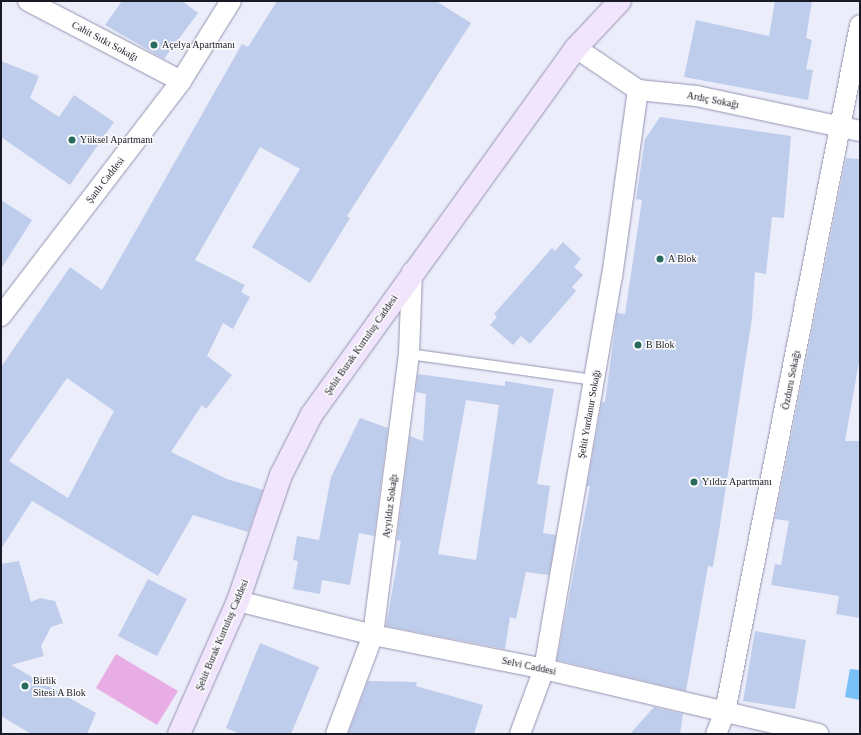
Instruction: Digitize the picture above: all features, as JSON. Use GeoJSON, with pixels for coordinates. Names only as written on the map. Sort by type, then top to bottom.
{"type":"FeatureCollection","features":[{"type":"Feature","properties":{"kind":"street","name":"Cahit Sıtkı Sokağı"},"geometry":{"type":"LineString","coordinates":[[28,1],[181,82]]}},
{"type":"Feature","properties":{"kind":"street","name":"Şanlı Caddesi"},"geometry":{"type":"LineString","coordinates":[[4,306],[181,82],[231,1]]}},
{"type":"Feature","properties":{"kind":"street","name":"Şehit Burak Kurtuluş Caddesi"},"geometry":{"type":"LineString","coordinates":[[179,734],[238,601],[281,475],[312,414],[412,272],[576,48],[620,1]]}},
{"type":"Feature","properties":{"kind":"street","name":"Özduru Sokağı"},"geometry":{"type":"LineString","coordinates":[[716,734],[725,712],[851,129],[860,25]]}},
{"type":"Feature","properties":{"kind":"street","name":"Ardıç Sokağı"},"geometry":{"type":"LineString","coordinates":[[576,48],[638,90],[697,96],[851,129]]}},
{"type":"Feature","properties":{"kind":"street","name":"Şehit Yurdanur Sokağı"},"geometry":{"type":"LineString","coordinates":[[520,734],[544,669],[594,380],[638,90]]}},
{"type":"Feature","properties":{"kind":"street","name":"Ayyıldız Sokağı"},"geometry":{"type":"LineString","coordinates":[[336,734],[373,635],[409,354],[412,272]]}},
{"type":"Feature","properties":{"kind":"street","name":"Selvi Caddesi"},"geometry":{"type":"LineString","coordinates":[[238,601],[373,635],[544,669],[818,734]]}},
{"type":"Feature","properties":{"kind":"lane"},"geometry":{"type":"LineString","coordinates":[[409,354],[594,380]]}},
{"type":"Feature","properties":{"kind":"shaded area"},"geometry":{"type":"Polygon","coordinates":[[[116,654],[178,691],[157,725],[96,688],[116,654]]]}},
{"type":"Feature","properties":{"kind":"water"},"geometry":{"type":"Polygon","coordinates":[[[850,669],[860,670],[860,700],[845,697],[850,669]]]}},
{"type":"Feature","properties":{"kind":"building","name":"Açelya Apartmanı"},"geometry":{"type":"Polygon","coordinates":[[[122,1],[182,1],[198,13],[164,59],[105,25],[122,1]]]}},
{"type":"Feature","properties":{"kind":"building"},"geometry":{"type":"Polygon","coordinates":[[[277,1],[436,1],[471,23],[347,216],[350,218],[310,283],[252,247],[300,169],[260,147],[195,260],[245,285],[241,292],[250,297],[233,329],[223,323],[207,356],[232,375],[206,409],[202,405],[171,452],[227,479],[263,490],[248,532],[193,515],[158,576],[32,501],[1,549],[1,367],[70,267],[102,290],[242,44],[248,47],[277,1]],[[67,378],[9,461],[68,498],[114,411],[67,378]]]}},
{"type":"Feature","properties":{"kind":"building"},"geometry":{"type":"Polygon","coordinates":[[[775,1],[812,1],[806,38],[812,40],[806,69],[813,70],[808,100],[684,77],[696,20],[769,36],[775,1]]]}},
{"type":"Feature","properties":{"kind":"building"},"geometry":{"type":"Polygon","coordinates":[[[1,61],[39,76],[30,98],[59,117],[74,95],[114,122],[70,185],[1,137],[1,61]]]}},
{"type":"Feature","properties":{"kind":"building"},"geometry":{"type":"Polygon","coordinates":[[[660,117],[791,136],[784,218],[772,217],[766,274],[755,272],[752,318],[720,525],[713,567],[708,566],[686,691],[557,660],[590,486],[587,486],[602,402],[605,402],[617,313],[625,314],[642,200],[636,199],[645,139],[660,117]]]}},
{"type":"Feature","properties":{"kind":"building"},"geometry":{"type":"Polygon","coordinates":[[[846,158],[860,159],[860,356],[845,441],[860,441],[860,618],[836,614],[839,596],[771,585],[775,564],[781,565],[789,521],[775,519],[846,158]]]}},
{"type":"Feature","properties":{"kind":"building"},"geometry":{"type":"Polygon","coordinates":[[[1,200],[32,220],[1,269],[1,200]]]}},
{"type":"Feature","properties":{"kind":"building"},"geometry":{"type":"Polygon","coordinates":[[[563,242],[581,259],[574,267],[583,275],[572,287],[576,291],[530,344],[521,336],[513,345],[490,325],[497,317],[494,314],[552,248],[555,251],[563,242]]]}},
{"type":"Feature","properties":{"kind":"building"},"geometry":{"type":"Polygon","coordinates":[[[418,374],[505,386],[505,381],[554,389],[537,484],[550,486],[543,533],[556,535],[549,575],[526,572],[516,619],[510,617],[505,649],[386,626],[401,541],[397,540],[410,436],[423,441],[426,394],[416,392],[418,374]],[[466,400],[438,554],[476,560],[499,405],[466,400]]]}},
{"type":"Feature","properties":{"kind":"building"},"geometry":{"type":"Polygon","coordinates":[[[360,418],[388,428],[374,536],[359,533],[350,585],[322,580],[320,594],[293,589],[298,561],[293,560],[297,536],[319,540],[331,477],[360,418]]]}},
{"type":"Feature","properties":{"kind":"building"},"geometry":{"type":"Polygon","coordinates":[[[19,561],[31,602],[40,598],[55,601],[63,623],[51,627],[41,646],[44,656],[11,665],[96,713],[87,734],[31,734],[1,716],[1,564],[19,561]]]}},
{"type":"Feature","properties":{"kind":"building"},"geometry":{"type":"Polygon","coordinates":[[[148,579],[187,599],[157,656],[118,636],[148,579]]]}},
{"type":"Feature","properties":{"kind":"building"},"geometry":{"type":"Polygon","coordinates":[[[755,631],[806,640],[795,709],[743,701],[755,631]]]}},
{"type":"Feature","properties":{"kind":"building"},"geometry":{"type":"Polygon","coordinates":[[[260,643],[319,667],[291,734],[240,734],[226,728],[260,643]]]}},
{"type":"Feature","properties":{"kind":"building"},"geometry":{"type":"Polygon","coordinates":[[[368,681],[417,682],[416,686],[483,705],[474,734],[348,734],[368,681]]]}},
{"type":"Feature","properties":{"kind":"building"},"geometry":{"type":"Polygon","coordinates":[[[654,707],[683,714],[680,734],[630,734],[654,707]]]}},
{"type":"Feature","properties":{"kind":"place","name":"Açelya Apartmanı"},"geometry":{"type":"Point","coordinates":[154,45]}},
{"type":"Feature","properties":{"kind":"place","name":"Yüksel Apartmanı"},"geometry":{"type":"Point","coordinates":[72,140]}},
{"type":"Feature","properties":{"kind":"place","name":"A Blok"},"geometry":{"type":"Point","coordinates":[660,259]}},
{"type":"Feature","properties":{"kind":"place","name":"B Blok"},"geometry":{"type":"Point","coordinates":[638,345]}},
{"type":"Feature","properties":{"kind":"place","name":"Yıldız Apartmanı"},"geometry":{"type":"Point","coordinates":[694,482]}},
{"type":"Feature","properties":{"kind":"place","name":"Birlik Sitesi A Blok"},"geometry":{"type":"Point","coordinates":[25,686]}}]}
